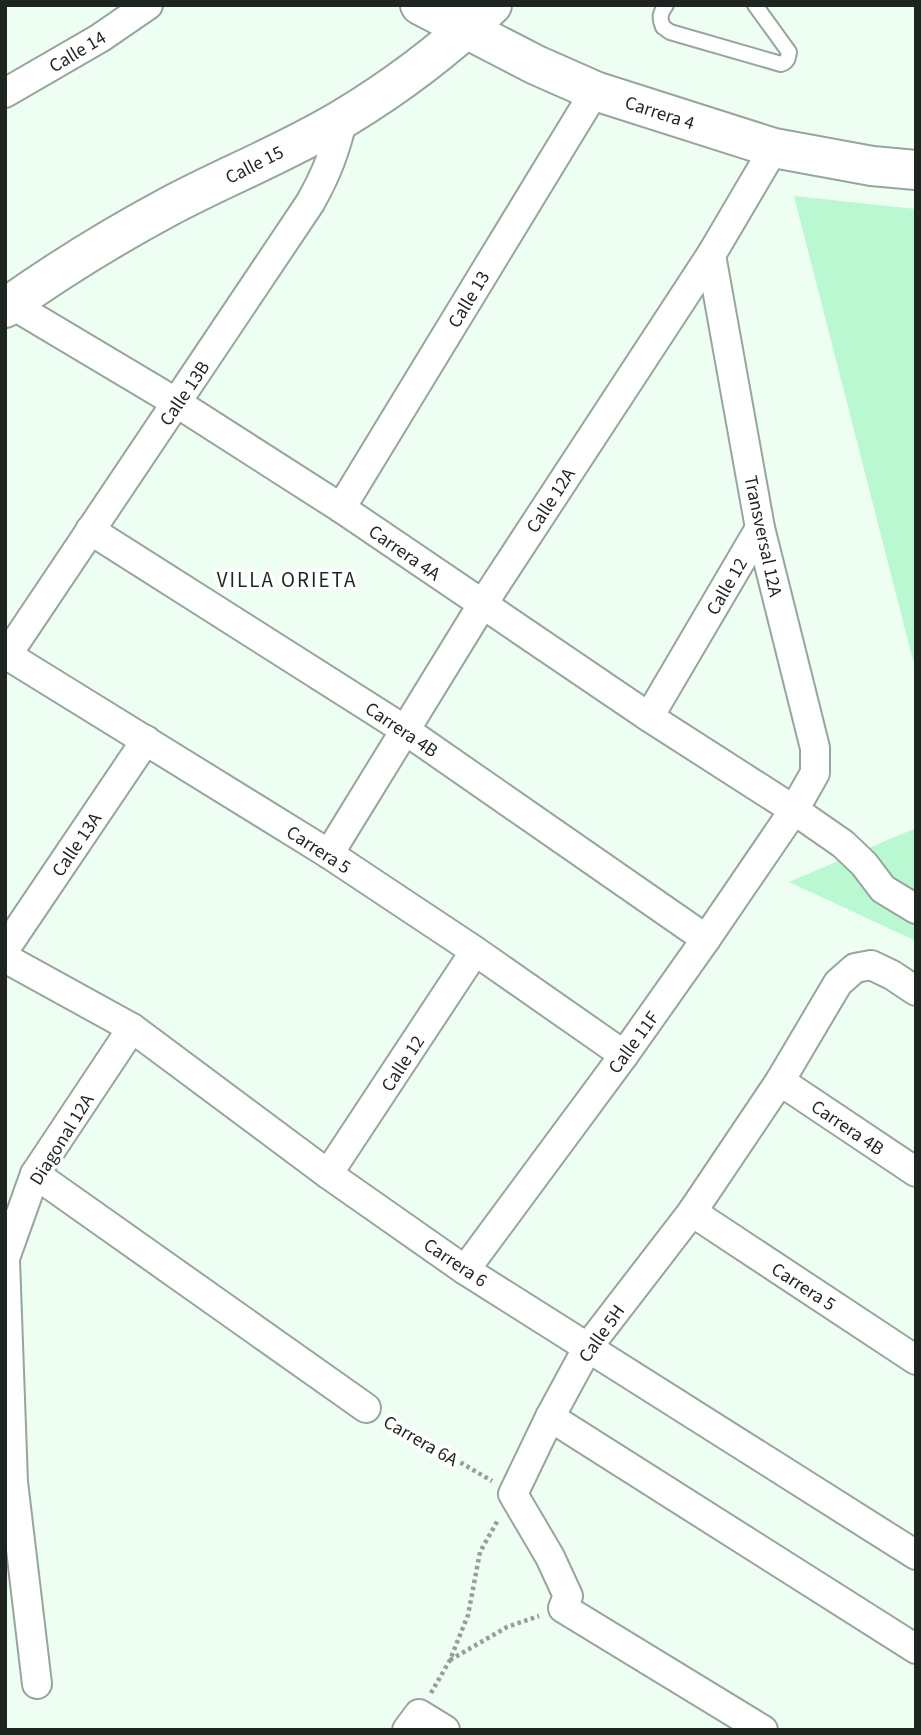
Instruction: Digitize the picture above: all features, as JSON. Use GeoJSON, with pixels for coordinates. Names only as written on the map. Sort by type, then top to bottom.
{"type":"FeatureCollection","features":[{"type":"Feature","properties":{"kind":"main road","name":"Carrera 4"},"geometry":{"type":"LineString","coordinates":[[420,5],[480,17],[536,65],[595,90],[774,148],[872,166],[916,170]]}},
{"type":"Feature","properties":{"kind":"main road","name":"Calle 15"},"geometry":{"type":"LineString","coordinates":[[8,306],[89,251],[170,206],[343,118],[412,72],[480,17]]}},
{"type":"Feature","properties":{"kind":"street","name":"Calle 14"},"geometry":{"type":"LineString","coordinates":[[5,93],[100,38],[148,5]]}},
{"type":"Feature","properties":{"kind":"street","name":"Calle 13"},"geometry":{"type":"LineString","coordinates":[[341,508],[595,90]]}},
{"type":"Feature","properties":{"kind":"street","name":"Calle 13B"},"geometry":{"type":"LineString","coordinates":[[6,657],[310,203],[335,152],[343,118]]}},
{"type":"Feature","properties":{"kind":"street","name":"Calle 12A"},"geometry":{"type":"LineString","coordinates":[[329,854],[482,605],[711,254],[774,148]]}},
{"type":"Feature","properties":{"kind":"street","name":"Transversal 12A"},"geometry":{"type":"LineString","coordinates":[[711,254],[760,528],[815,748],[816,773],[794,810]]}},
{"type":"Feature","properties":{"kind":"street","name":"Carrera 4A"},"geometry":{"type":"LineString","coordinates":[[8,306],[177,403],[341,508],[649,717],[843,844],[864,864],[883,889],[916,909]]}},
{"type":"Feature","properties":{"kind":"street","name":"Calle 12"},"geometry":{"type":"LineString","coordinates":[[649,717],[760,528]]}},
{"type":"Feature","properties":{"kind":"street","name":"Carrera 4B"},"geometry":{"type":"LineString","coordinates":[[90,530],[405,730],[706,939]]}},
{"type":"Feature","properties":{"kind":"street","name":"Carrera 5"},"geometry":{"type":"LineString","coordinates":[[6,657],[329,854],[624,1055]]}},
{"type":"Feature","properties":{"kind":"street","name":"Calle 13A"},"geometry":{"type":"LineString","coordinates":[[5,949],[146,740]]}},
{"type":"Feature","properties":{"kind":"street","name":"Calle 11F"},"geometry":{"type":"LineString","coordinates":[[465,1270],[624,1055],[794,810]]}},
{"type":"Feature","properties":{"kind":"street","name":"Calle 12"},"geometry":{"type":"LineString","coordinates":[[328,1174],[475,951]]}},
{"type":"Feature","properties":{"kind":"street","name":"Carrera 6"},"geometry":{"type":"LineString","coordinates":[[5,958],[132,1028],[328,1174],[465,1270],[916,1555]]}},
{"type":"Feature","properties":{"kind":"street","name":"Calle 5H"},"geometry":{"type":"LineString","coordinates":[[513,1494],[588,1347],[692,1212],[780,1081],[838,983],[855,968],[871,965],[916,991]]}},
{"type":"Feature","properties":{"kind":"street","name":"Diagonal 12A"},"geometry":{"type":"LineString","coordinates":[[37,1684],[13,1482],[5,1259],[35,1174],[132,1028]]}},
{"type":"Feature","properties":{"kind":"street","name":"Carrera 4B"},"geometry":{"type":"LineString","coordinates":[[780,1081],[916,1172]]}},
{"type":"Feature","properties":{"kind":"street","name":"Carrera 6A"},"geometry":{"type":"LineString","coordinates":[[35,1174],[366,1408]]}},
{"type":"Feature","properties":{"kind":"street","name":"Carrera 5"},"geometry":{"type":"LineString","coordinates":[[692,1212],[916,1360]]}},
{"type":"Feature","properties":{"kind":"street"},"geometry":{"type":"LineString","coordinates":[[550,1417],[916,1648]]}},
{"type":"Feature","properties":{"kind":"street"},"geometry":{"type":"LineString","coordinates":[[513,1494],[550,1557],[568,1596],[563,1608],[763,1730]]}},
{"type":"Feature","properties":{"kind":"street"},"geometry":{"type":"LineString","coordinates":[[413,1722],[445,1730]]}},
{"type":"Feature","properties":{"kind":"lane"},"geometry":{"type":"LineString","coordinates":[[666,5],[660,18],[663,27],[670,32],[784,63],[789,52],[755,5]]}},
{"type":"Feature","properties":{"kind":"path","name":"Carrera 6A"},"geometry":{"type":"LineString","coordinates":[[366,1408],[513,1494]]}},
{"type":"Feature","properties":{"kind":"path"},"geometry":{"type":"LineString","coordinates":[[413,1722],[450,1660],[468,1615],[480,1552],[513,1494]]}},
{"type":"Feature","properties":{"kind":"path"},"geometry":{"type":"LineString","coordinates":[[450,1660],[507,1627],[563,1608]]}},
{"type":"Feature","properties":{"kind":"green space"},"geometry":{"type":"Polygon","coordinates":[[[794,196],[916,209],[916,672],[794,196]]]}},
{"type":"Feature","properties":{"kind":"green space"},"geometry":{"type":"Polygon","coordinates":[[[916,828],[916,941],[789,882],[916,828]]]}},
{"type":"Feature","properties":{"kind":"district","name":"VILLA ORIETA"},"geometry":{"type":"Point","coordinates":[287,580]}}]}
